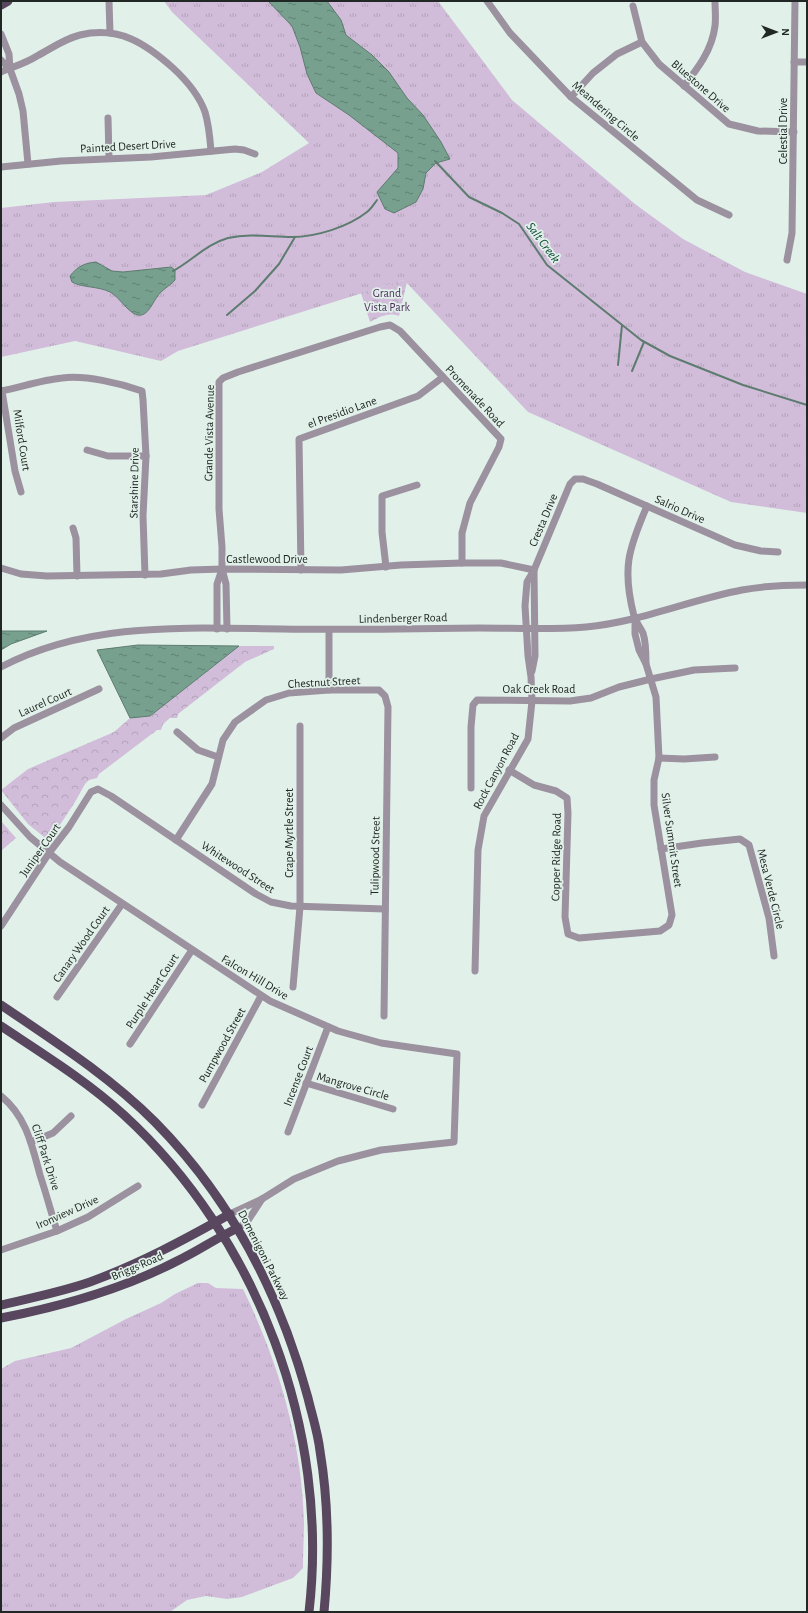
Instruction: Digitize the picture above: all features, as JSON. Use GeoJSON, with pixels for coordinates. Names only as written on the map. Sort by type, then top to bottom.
{"type":"FeatureCollection","features":[{"type":"Feature","properties":{"kind":"main road"},"geometry":{"type":"LineString","coordinates":[[1,4],[8,1]]}},
{"type":"Feature","properties":{"kind":"main road","name":"Domenigoni Parkway"},"geometry":{"type":"LineString","coordinates":[[1,1004],[82,1060],[138,1106],[200,1173],[230,1214],[238,1228],[256,1262],[282,1319],[299,1364],[320,1450],[326,1496],[328,1566],[324,1612]]}},
{"type":"Feature","properties":{"kind":"main road"},"geometry":{"type":"LineString","coordinates":[[1,1026],[74,1075],[123,1114],[155,1147],[191,1188],[215,1222],[245,1273],[269,1327],[290,1386],[300,1427],[309,1486],[312,1530],[312,1581],[309,1612]]}},
{"type":"Feature","properties":{"kind":"main road","name":"Briggs Road"},"geometry":{"type":"LineString","coordinates":[[1,1305],[42,1296],[89,1282],[121,1270],[154,1255],[230,1214]]}},
{"type":"Feature","properties":{"kind":"main road","name":"Briggs Road"},"geometry":{"type":"LineString","coordinates":[[1,1318],[35,1312],[96,1295],[137,1280],[182,1259],[238,1228]]}},
{"type":"Feature","properties":{"kind":"street"},"geometry":{"type":"LineString","coordinates":[[109,1],[110,33]]}},
{"type":"Feature","properties":{"kind":"street","name":"Meandering Circle"},"geometry":{"type":"LineString","coordinates":[[487,1],[510,33],[571,97],[697,200],[730,215]]}},
{"type":"Feature","properties":{"kind":"street"},"geometry":{"type":"LineString","coordinates":[[684,86],[703,60],[710,45],[715,27],[715,1]]}},
{"type":"Feature","properties":{"kind":"street","name":"Celestial Drive"},"geometry":{"type":"LineString","coordinates":[[787,260],[792,233],[795,1]]}},
{"type":"Feature","properties":{"kind":"street","name":"Bluestone Drive"},"geometry":{"type":"LineString","coordinates":[[633,6],[642,42],[659,64],[729,124],[758,131],[794,132]]}},
{"type":"Feature","properties":{"kind":"street"},"geometry":{"type":"LineString","coordinates":[[1,72],[29,60],[69,38],[82,34],[110,33],[138,41],[162,58],[189,84],[204,111],[208,126],[211,151]]}},
{"type":"Feature","properties":{"kind":"street"},"geometry":{"type":"LineString","coordinates":[[1,34],[9,54],[10,69],[19,94],[23,111],[28,164]]}},
{"type":"Feature","properties":{"kind":"street"},"geometry":{"type":"LineString","coordinates":[[571,97],[593,73],[617,54],[642,42]]}},
{"type":"Feature","properties":{"kind":"street"},"geometry":{"type":"LineString","coordinates":[[1,60],[10,69]]}},
{"type":"Feature","properties":{"kind":"street"},"geometry":{"type":"LineString","coordinates":[[794,62],[807,62]]}},
{"type":"Feature","properties":{"kind":"street"},"geometry":{"type":"LineString","coordinates":[[108,118],[110,158]]}},
{"type":"Feature","properties":{"kind":"street","name":"Painted Desert Drive"},"geometry":{"type":"LineString","coordinates":[[1,167],[110,158],[151,157],[235,149],[244,150],[255,154]]}},
{"type":"Feature","properties":{"kind":"street","name":"Promenade Road"},"geometry":{"type":"LineString","coordinates":[[390,325],[400,331],[501,440],[499,448],[470,503],[462,533],[462,563]]}},
{"type":"Feature","properties":{"kind":"street","name":"Grande Vista Avenue"},"geometry":{"type":"LineString","coordinates":[[226,629],[226,584],[222,569],[219,496],[219,382],[223,378],[238,372],[390,325]]}},
{"type":"Feature","properties":{"kind":"street","name":"el Presidio Lane"},"geometry":{"type":"LineString","coordinates":[[301,570],[299,439],[418,396],[442,377]]}},
{"type":"Feature","properties":{"kind":"street","name":"Starshine Drive"},"geometry":{"type":"LineString","coordinates":[[2,391],[54,379],[74,378],[84,378],[130,387],[142,391],[144,400],[146,456],[144,516],[145,575]]}},
{"type":"Feature","properties":{"kind":"street","name":"Milford Court"},"geometry":{"type":"LineString","coordinates":[[2,391],[14,471],[21,492]]}},
{"type":"Feature","properties":{"kind":"street"},"geometry":{"type":"LineString","coordinates":[[87,450],[108,456],[146,456]]}},
{"type":"Feature","properties":{"kind":"street","name":"Salrio Drive"},"geometry":{"type":"LineString","coordinates":[[575,479],[582,479],[597,484],[735,545],[761,551],[778,552]]}},
{"type":"Feature","properties":{"kind":"street","name":"Cresta Drive"},"geometry":{"type":"LineString","coordinates":[[526,628],[527,582],[534,570],[570,484],[575,479]]}},
{"type":"Feature","properties":{"kind":"street"},"geometry":{"type":"LineString","coordinates":[[386,567],[382,532],[382,496],[417,485]]}},
{"type":"Feature","properties":{"kind":"street","name":"Silver Summit Street"},"geometry":{"type":"LineString","coordinates":[[647,506],[633,538],[628,561],[627,581],[635,618],[635,634],[639,650],[646,664],[656,697],[659,758],[654,780],[654,804],[672,915],[669,924]]}},
{"type":"Feature","properties":{"kind":"street"},"geometry":{"type":"LineString","coordinates":[[73,528],[76,538],[78,576]]}},
{"type":"Feature","properties":{"kind":"street","name":"Castlewood Drive"},"geometry":{"type":"LineString","coordinates":[[1,568],[16,573],[33,576],[145,575],[222,569],[341,570],[462,563],[501,563],[534,570]]}},
{"type":"Feature","properties":{"kind":"street","name":"Grande Vista Avenue"},"geometry":{"type":"LineString","coordinates":[[217,629],[217,584],[222,569]]}},
{"type":"Feature","properties":{"kind":"street","name":"Cresta Drive"},"geometry":{"type":"LineString","coordinates":[[534,570],[534,628]]}},
{"type":"Feature","properties":{"kind":"street","name":"Lindenberger Road"},"geometry":{"type":"LineString","coordinates":[[1,667],[15,659],[48,646],[94,635],[134,631],[217,629],[329,630],[588,627],[635,618],[742,590],[767,586],[807,585]]}},
{"type":"Feature","properties":{"kind":"street","name":"Rock Canyon Road"},"geometry":{"type":"LineString","coordinates":[[475,971],[478,850],[484,816],[528,739],[532,701],[526,628]]}},
{"type":"Feature","properties":{"kind":"street","name":"Rock Canyon Road"},"geometry":{"type":"LineString","coordinates":[[531,677],[535,656],[534,628]]}},
{"type":"Feature","properties":{"kind":"street"},"geometry":{"type":"LineString","coordinates":[[329,630],[329,690]]}},
{"type":"Feature","properties":{"kind":"street","name":"Oak Creek Road"},"geometry":{"type":"LineString","coordinates":[[471,788],[470,728],[473,706],[477,700],[570,701],[591,698],[619,687],[694,670],[735,668]]}},
{"type":"Feature","properties":{"kind":"street","name":"Laurel Court"},"geometry":{"type":"LineString","coordinates":[[1,738],[14,728],[99,689]]}},
{"type":"Feature","properties":{"kind":"street","name":"Chestnut Street"},"geometry":{"type":"LineString","coordinates":[[176,840],[212,784],[223,740],[235,722],[266,700],[289,692],[329,690],[379,690],[385,696]]}},
{"type":"Feature","properties":{"kind":"street","name":"Tulipwood Street"},"geometry":{"type":"LineString","coordinates":[[384,1016],[388,707],[385,696]]}},
{"type":"Feature","properties":{"kind":"street","name":"Crape Myrtle Street"},"geometry":{"type":"LineString","coordinates":[[293,987],[300,907],[300,726]]}},
{"type":"Feature","properties":{"kind":"street"},"geometry":{"type":"LineString","coordinates":[[177,732],[198,750],[218,757]]}},
{"type":"Feature","properties":{"kind":"street"},"geometry":{"type":"LineString","coordinates":[[659,758],[684,759],[715,756]]}},
{"type":"Feature","properties":{"kind":"street","name":"Copper Ridge Road"},"geometry":{"type":"LineString","coordinates":[[509,770],[534,786],[556,791],[567,798],[568,813],[565,916],[568,934],[579,938],[653,932],[660,931],[669,924]]}},
{"type":"Feature","properties":{"kind":"street","name":"Whitewood Street"},"geometry":{"type":"LineString","coordinates":[[98,789],[111,796],[256,894],[271,902],[281,905],[300,907],[385,909]]}},
{"type":"Feature","properties":{"kind":"street","name":"Juniper Court"},"geometry":{"type":"LineString","coordinates":[[1,926],[49,853],[69,827],[91,792],[98,789]]}},
{"type":"Feature","properties":{"kind":"street","name":"Falcon Hill Drive"},"geometry":{"type":"LineString","coordinates":[[1,805],[30,837],[49,853],[122,904],[261,996],[338,1031],[381,1043],[457,1054],[454,1142]]}},
{"type":"Feature","properties":{"kind":"street","name":"Mesa Verde Circle"},"geometry":{"type":"LineString","coordinates":[[661,849],[740,839],[749,845],[770,918],[774,956]]}},
{"type":"Feature","properties":{"kind":"street","name":"Canary Wood Court"},"geometry":{"type":"LineString","coordinates":[[57,997],[122,904]]}},
{"type":"Feature","properties":{"kind":"street","name":"Purple Heart Court"},"geometry":{"type":"LineString","coordinates":[[130,1044],[192,950]]}},
{"type":"Feature","properties":{"kind":"street","name":"Pumpwood Street"},"geometry":{"type":"LineString","coordinates":[[202,1105],[261,996]]}},
{"type":"Feature","properties":{"kind":"street","name":"Incense Court"},"geometry":{"type":"LineString","coordinates":[[288,1132],[328,1027]]}},
{"type":"Feature","properties":{"kind":"street","name":"Mangrove Circle"},"geometry":{"type":"LineString","coordinates":[[306,1084],[393,1109]]}},
{"type":"Feature","properties":{"kind":"street","name":"Cliff Park Drive"},"geometry":{"type":"LineString","coordinates":[[1,1096],[17,1112],[23,1122],[31,1142],[57,1231]]}},
{"type":"Feature","properties":{"kind":"street"},"geometry":{"type":"LineString","coordinates":[[31,1142],[53,1133],[71,1116]]}},
{"type":"Feature","properties":{"kind":"street","name":"Briggs Road"},"geometry":{"type":"LineString","coordinates":[[230,1214],[262,1199],[294,1179],[338,1161],[381,1150],[454,1142]]}},
{"type":"Feature","properties":{"kind":"street","name":"Ironview Drive"},"geometry":{"type":"LineString","coordinates":[[1,1250],[57,1231],[88,1217],[138,1186]]}},
{"type":"Feature","properties":{"kind":"street","name":"Briggs Road"},"geometry":{"type":"LineString","coordinates":[[238,1228],[247,1222],[262,1199]]}},
{"type":"Feature","properties":{"kind":"green space"},"geometry":{"type":"Polygon","coordinates":[[[164,1],[438,1],[512,100],[635,204],[683,239],[745,272],[807,294],[807,513],[731,502],[528,412],[404,280],[178,351],[161,361],[75,341],[1,357],[1,208],[54,202],[206,195],[262,172],[309,143],[172,12],[164,1]]]}},
{"type":"Feature","properties":{"kind":"green space","name":"Grand Vista Park"},"geometry":{"type":"Polygon","coordinates":[[[404,280],[407,282],[399,316],[387,315],[370,322],[361,293],[404,280]]]}},
{"type":"Feature","properties":{"kind":"green space"},"geometry":{"type":"Polygon","coordinates":[[[239,646],[274,646],[274,649],[245,662],[178,714],[177,718],[170,718],[163,724],[161,730],[157,730],[99,774],[97,778],[89,780],[52,837],[44,837],[28,824],[1,790],[28,769],[114,732],[130,718],[150,716],[239,646]]]}},
{"type":"Feature","properties":{"kind":"green space"},"geometry":{"type":"Polygon","coordinates":[[[1,821],[16,838],[1,851],[1,821]]]}},
{"type":"Feature","properties":{"kind":"green space"},"geometry":{"type":"Polygon","coordinates":[[[198,1283],[208,1283],[216,1288],[243,1289],[267,1344],[286,1402],[299,1462],[304,1522],[303,1568],[293,1578],[242,1597],[227,1599],[206,1596],[187,1600],[170,1612],[1,1612],[1,1369],[15,1361],[71,1348],[198,1283]]]}},
{"type":"Feature","properties":{"kind":"water"},"geometry":{"type":"Polygon","coordinates":[[[268,1],[327,1],[341,20],[346,35],[372,55],[389,72],[407,98],[423,115],[441,142],[450,159],[436,163],[426,173],[423,189],[416,202],[394,213],[385,209],[377,192],[398,168],[398,153],[349,115],[316,93],[307,74],[300,47],[292,26],[268,1]]]}},
{"type":"Feature","properties":{"kind":"water"},"geometry":{"type":"Polygon","coordinates":[[[96,262],[112,271],[123,272],[171,267],[175,270],[175,280],[163,290],[145,314],[138,315],[130,311],[110,292],[72,282],[70,276],[75,270],[84,264],[96,262]]]}},
{"type":"Feature","properties":{"kind":"water"},"geometry":{"type":"Polygon","coordinates":[[[1,631],[47,631],[11,644],[1,650],[1,631]]]}},
{"type":"Feature","properties":{"kind":"water"},"geometry":{"type":"Polygon","coordinates":[[[138,645],[239,646],[150,716],[130,718],[97,650],[138,645]]]}},
{"type":"Feature","properties":{"kind":"waterway","name":"Salt Creek"},"geometry":{"type":"LineString","coordinates":[[435,161],[469,197],[502,213],[519,224],[547,265],[641,340],[670,356],[743,385],[807,405]]}},
{"type":"Feature","properties":{"kind":"waterway"},"geometry":{"type":"LineString","coordinates":[[173,271],[206,248],[228,238],[252,235],[301,237],[341,227],[368,211],[377,200]]}},
{"type":"Feature","properties":{"kind":"waterway"},"geometry":{"type":"LineString","coordinates":[[227,315],[255,291],[279,264],[295,237]]}},
{"type":"Feature","properties":{"kind":"waterway"},"geometry":{"type":"LineString","coordinates":[[618,365],[622,325]]}},
{"type":"Feature","properties":{"kind":"waterway"},"geometry":{"type":"LineString","coordinates":[[632,371],[644,342]]}}]}
